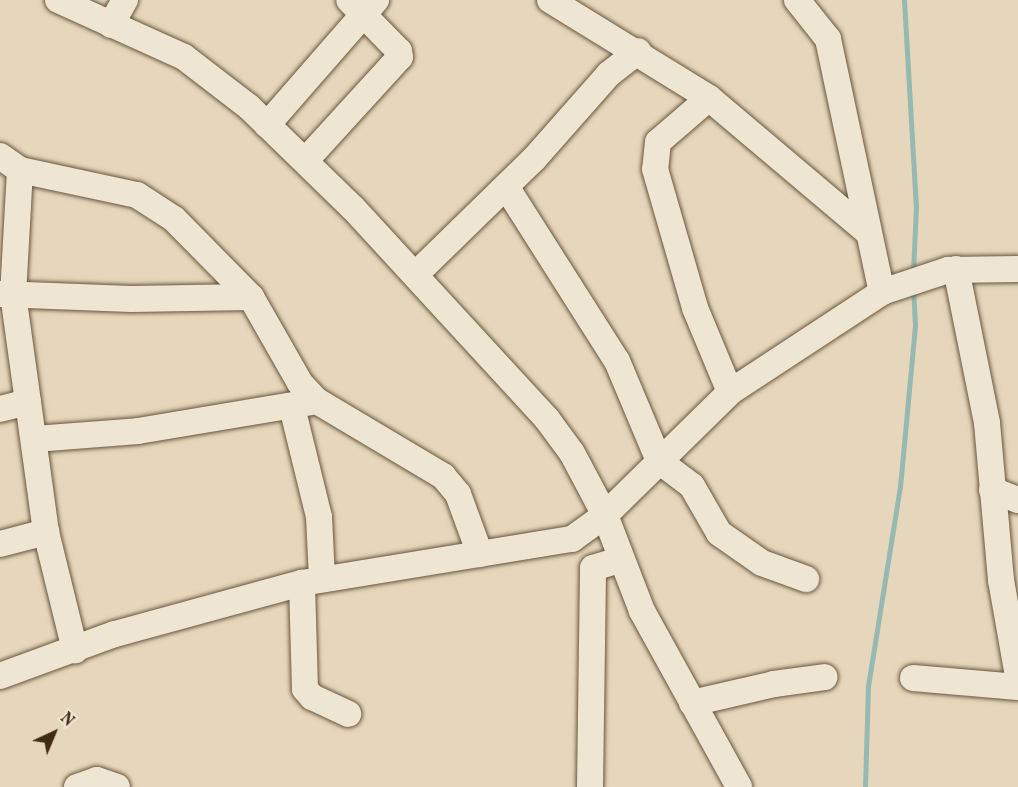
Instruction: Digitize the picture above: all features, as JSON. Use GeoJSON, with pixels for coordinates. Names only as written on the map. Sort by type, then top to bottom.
{"type":"FeatureCollection","features":[{"type":"Feature","properties":{"kind":"street"},"geometry":{"type":"LineString","coordinates":[[58,0],[184,57],[267,125],[306,160],[416,274],[547,419],[572,453],[605,515],[620,560],[692,703],[739,787]]}},
{"type":"Feature","properties":{"kind":"street"},"geometry":{"type":"LineString","coordinates":[[111,24],[125,0]]}},
{"type":"Feature","properties":{"kind":"street"},"geometry":{"type":"LineString","coordinates":[[550,0],[638,51],[709,99],[869,233]]}},
{"type":"Feature","properties":{"kind":"street"},"geometry":{"type":"LineString","coordinates":[[797,0],[828,39],[869,233],[889,288]]}},
{"type":"Feature","properties":{"kind":"street"},"geometry":{"type":"LineString","coordinates":[[267,125],[363,5],[399,51],[400,57],[306,160]]}},
{"type":"Feature","properties":{"kind":"street"},"geometry":{"type":"LineString","coordinates":[[416,274],[507,188],[585,98],[638,51]]}},
{"type":"Feature","properties":{"kind":"street"},"geometry":{"type":"LineString","coordinates":[[709,99],[658,142],[655,169],[695,308],[729,392]]}},
{"type":"Feature","properties":{"kind":"street"},"geometry":{"type":"LineString","coordinates":[[75,650],[46,532],[35,439],[7,294],[10,163],[136,195],[174,219],[251,297],[300,383],[317,401],[443,476],[458,494],[480,554]]}},
{"type":"Feature","properties":{"kind":"street"},"geometry":{"type":"LineString","coordinates":[[507,188],[617,361],[659,461],[692,486],[719,533],[762,563],[806,579]]}},
{"type":"Feature","properties":{"kind":"street"},"geometry":{"type":"LineString","coordinates":[[952,269],[987,423],[1001,580],[1018,676]]}},
{"type":"Feature","properties":{"kind":"street"},"geometry":{"type":"LineString","coordinates":[[0,676],[115,634],[312,581],[572,539],[605,515],[729,392],[889,288],[952,269],[1018,269]]}},
{"type":"Feature","properties":{"kind":"street"},"geometry":{"type":"LineString","coordinates":[[7,294],[131,299],[251,297]]}},
{"type":"Feature","properties":{"kind":"street"},"geometry":{"type":"LineString","coordinates":[[35,439],[138,430],[292,407],[317,401]]}},
{"type":"Feature","properties":{"kind":"street"},"geometry":{"type":"LineString","coordinates":[[0,409],[28,402]]}},
{"type":"Feature","properties":{"kind":"street"},"geometry":{"type":"LineString","coordinates":[[292,407],[319,517],[305,689],[312,697],[348,714]]}},
{"type":"Feature","properties":{"kind":"street"},"geometry":{"type":"LineString","coordinates":[[992,490],[1018,501]]}},
{"type":"Feature","properties":{"kind":"street"},"geometry":{"type":"LineString","coordinates":[[0,544],[46,532]]}},
{"type":"Feature","properties":{"kind":"street"},"geometry":{"type":"LineString","coordinates":[[590,787],[593,568],[620,560]]}},
{"type":"Feature","properties":{"kind":"street"},"geometry":{"type":"LineString","coordinates":[[692,703],[774,684],[825,677]]}},
{"type":"Feature","properties":{"kind":"street"},"geometry":{"type":"LineString","coordinates":[[913,678],[1018,687]]}},
{"type":"Feature","properties":{"kind":"street"},"geometry":{"type":"LineString","coordinates":[[77,787],[97,780],[117,787]]}},
{"type":"Feature","properties":{"kind":"waterway"},"geometry":{"type":"LineString","coordinates":[[904,0],[916,206],[913,273]]}},
{"type":"Feature","properties":{"kind":"waterway"},"geometry":{"type":"LineString","coordinates":[[865,787],[868,686],[900,487],[915,325],[913,288]]}}]}
